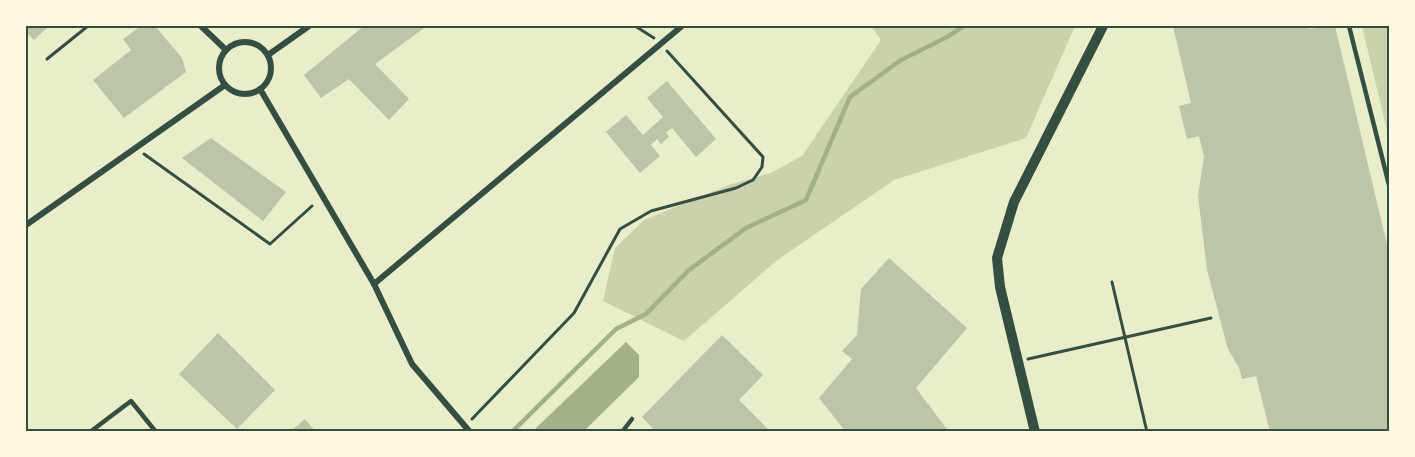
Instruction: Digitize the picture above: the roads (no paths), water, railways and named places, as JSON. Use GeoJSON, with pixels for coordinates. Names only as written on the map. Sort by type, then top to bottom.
{"type":"FeatureCollection","features":[{"type":"Feature","properties":{"kind":"street"},"geometry":{"type":"LineString","coordinates":[[201,26],[226,50]]}},
{"type":"Feature","properties":{"kind":"street"},"geometry":{"type":"LineString","coordinates":[[268,55],[309,26]]}},
{"type":"Feature","properties":{"kind":"street"},"geometry":{"type":"LineString","coordinates":[[374,284],[682,26]]}},
{"type":"Feature","properties":{"kind":"street"},"geometry":{"type":"LineString","coordinates":[[1035,432],[997,272],[1000,241],[1014,202],[1103,26]]}},
{"type":"Feature","properties":{"kind":"street"},"geometry":{"type":"LineString","coordinates":[[248,41],[260,46],[268,55],[271,74],[260,89],[242,93],[225,85],[219,67],[226,50],[236,43],[248,41]]}},
{"type":"Feature","properties":{"kind":"street"},"geometry":{"type":"LineString","coordinates":[[26,225],[225,85]]}},
{"type":"Feature","properties":{"kind":"street"},"geometry":{"type":"LineString","coordinates":[[260,89],[374,284],[412,364],[468,429]]}},
{"type":"Feature","properties":{"kind":"lane"},"geometry":{"type":"LineString","coordinates":[[1350,26],[1389,189]]}},
{"type":"Feature","properties":{"kind":"lane"},"geometry":{"type":"LineString","coordinates":[[90,432],[131,401],[156,432]]}},
{"type":"Feature","properties":{"kind":"lane"},"geometry":{"type":"LineString","coordinates":[[622,432],[632,419]]}},
{"type":"Feature","properties":{"kind":"waterway"},"geometry":{"type":"LineString","coordinates":[[512,432],[616,329],[646,314],[689,270],[746,228],[806,200],[850,97],[901,60],[964,26]]}}]}
